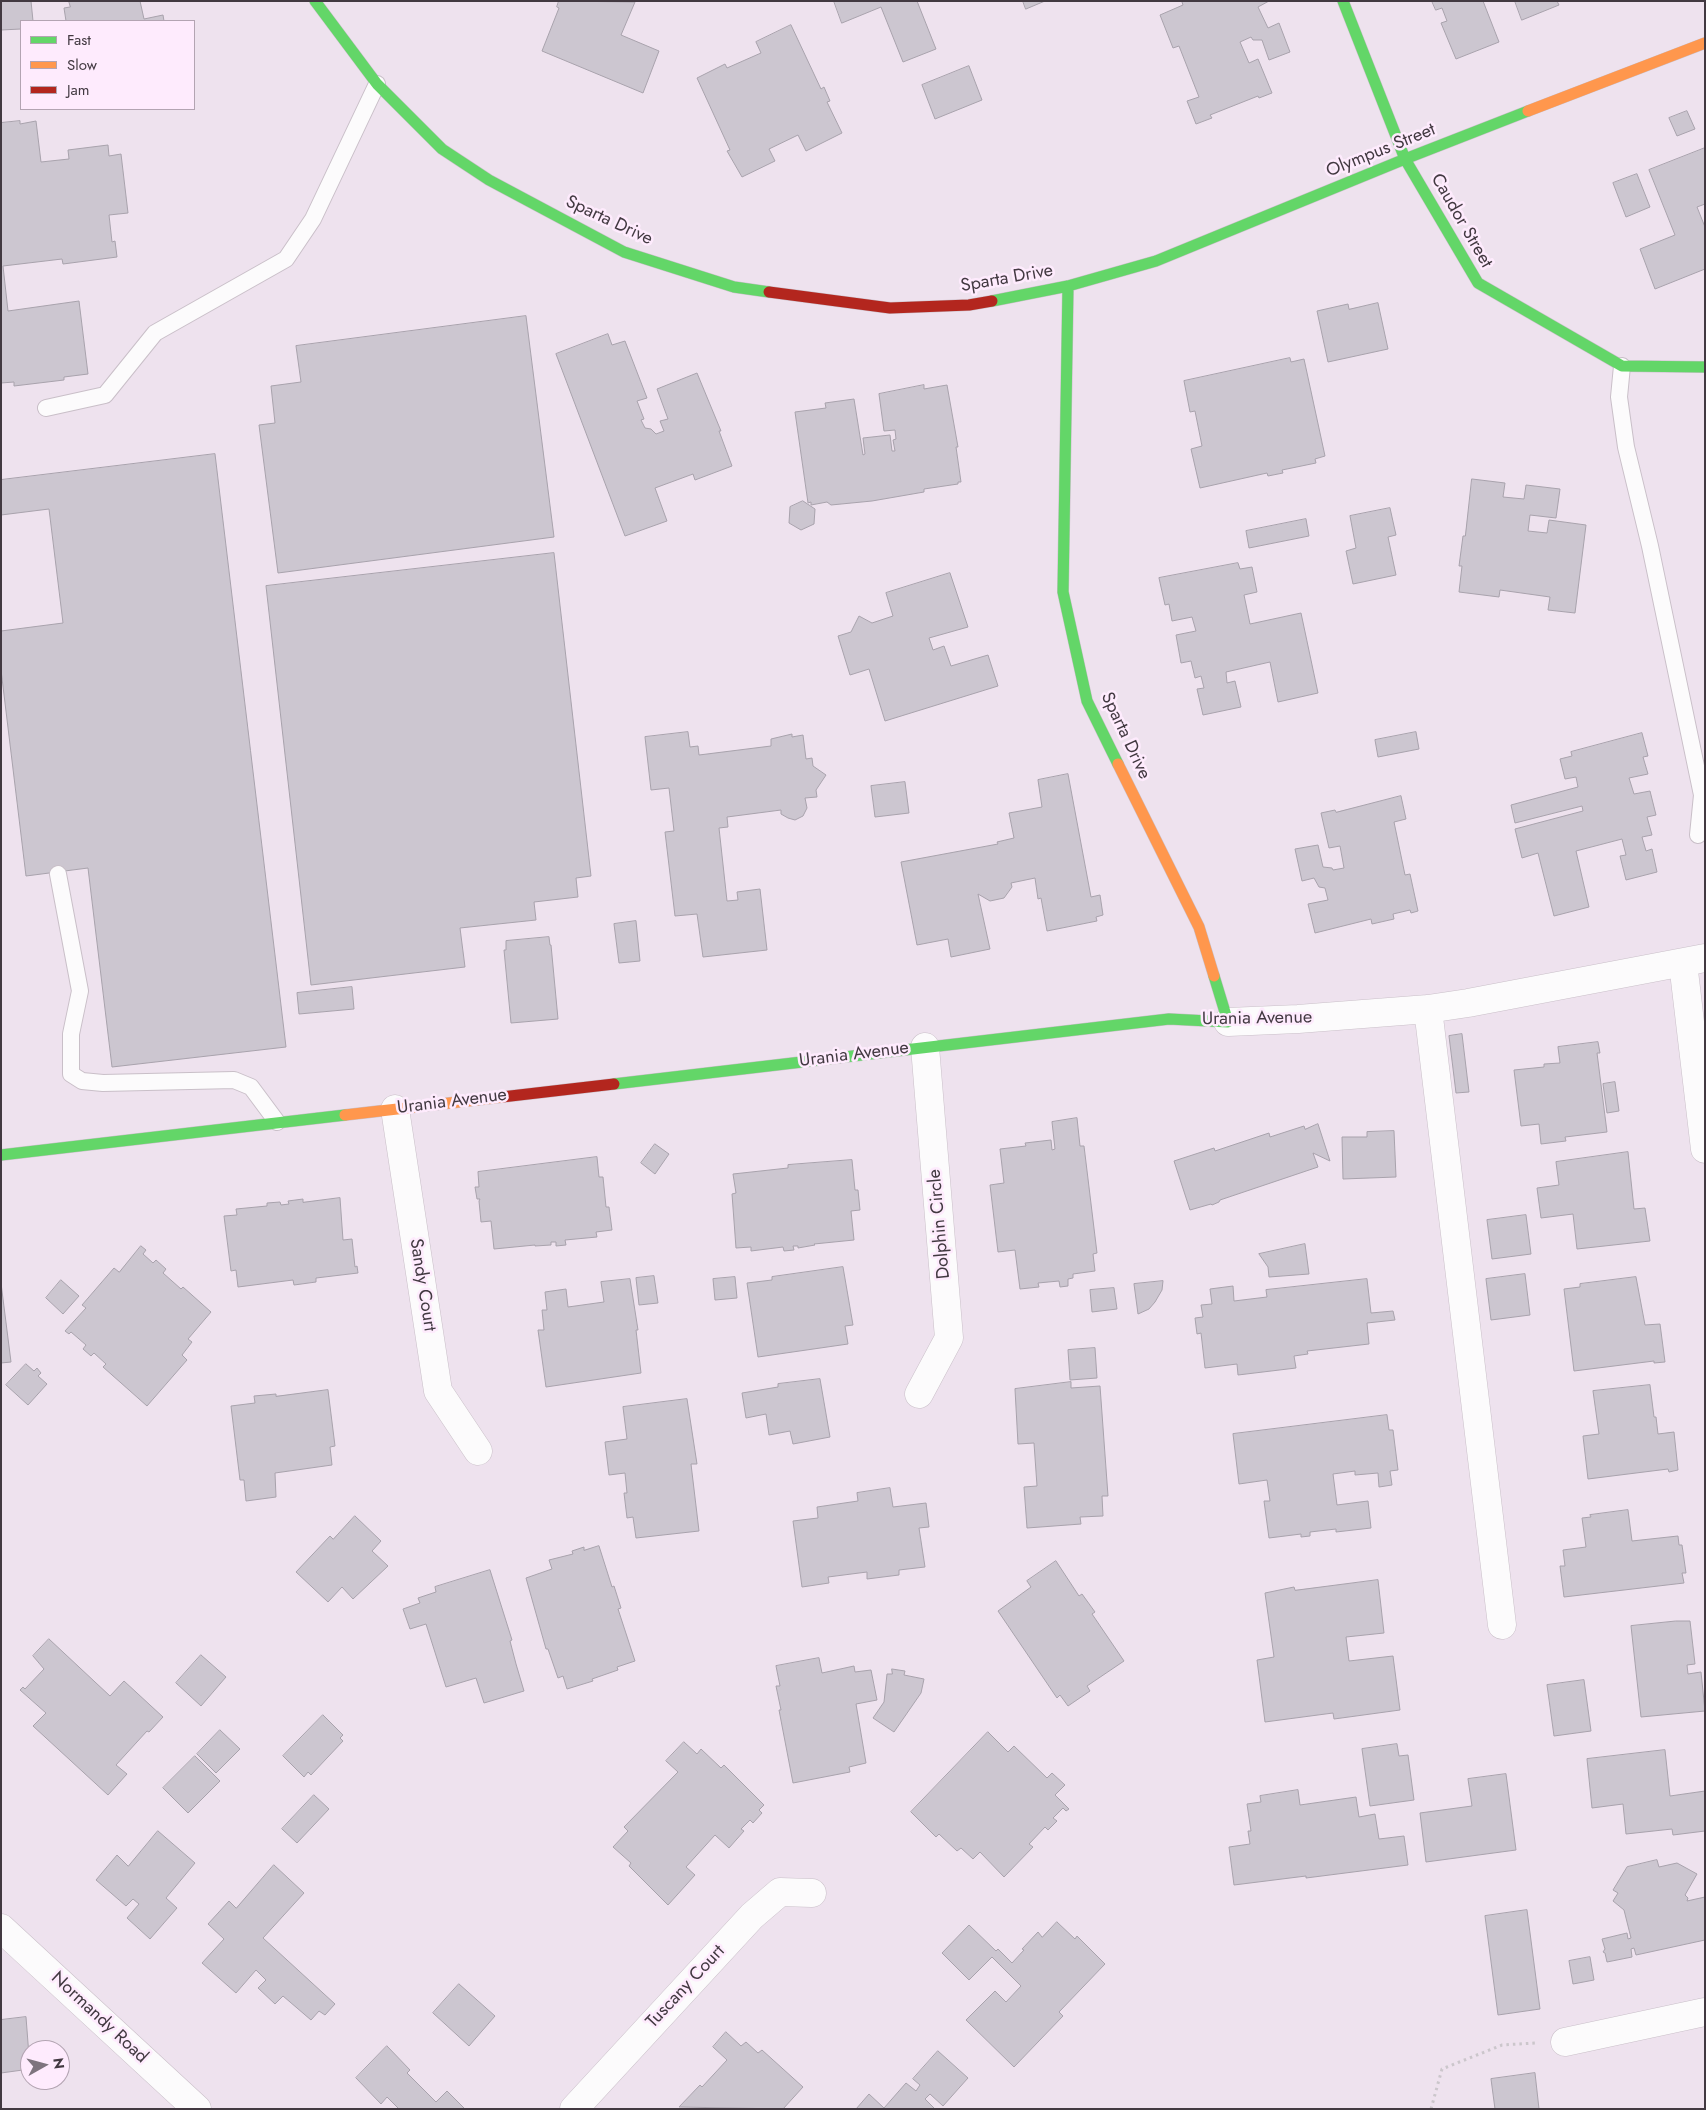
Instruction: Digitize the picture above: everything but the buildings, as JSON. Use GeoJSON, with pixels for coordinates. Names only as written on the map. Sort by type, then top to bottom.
{"type":"FeatureCollection","features":[{"type":"Feature","properties":{"kind":"street","name":"Sparta Drive"},"geometry":{"type":"LineString","coordinates":[[315,1],[377,84],[442,149],[489,180],[624,252],[734,287],[890,308],[969,305],[1068,286],[1063,592],[1087,702],[1199,927],[1228,1022]]}},
{"type":"Feature","properties":{"kind":"street","name":"Caudor Street"},"geometry":{"type":"LineString","coordinates":[[1343,1],[1405,160],[1478,284],[1622,366],[1705,367]]}},
{"type":"Feature","properties":{"kind":"street","name":"Olympus Street"},"geometry":{"type":"LineString","coordinates":[[1068,286],[1156,260],[1705,43]]}},
{"type":"Feature","properties":{"kind":"street","name":"Urania Avenue"},"geometry":{"type":"LineString","coordinates":[[1,1155],[1169,1019],[1228,1022],[1298,1019],[1428,1009],[1694,960]]}},
{"type":"Feature","properties":{"kind":"street"},"geometry":{"type":"LineString","coordinates":[[1694,960],[1705,1149]]}},
{"type":"Feature","properties":{"kind":"street"},"geometry":{"type":"LineString","coordinates":[[1428,1009],[1502,1625]]}},
{"type":"Feature","properties":{"kind":"street","name":"Dolphin Circle"},"geometry":{"type":"LineString","coordinates":[[919,1394],[949,1338],[925,1047]]}},
{"type":"Feature","properties":{"kind":"street","name":"Sandy Court"},"geometry":{"type":"LineString","coordinates":[[394,1109],[438,1391],[478,1451]]}},
{"type":"Feature","properties":{"kind":"street","name":"Tuscany Court"},"geometry":{"type":"LineString","coordinates":[[574,2109],[752,1916],[780,1892],[812,1893]]}},
{"type":"Feature","properties":{"kind":"street","name":"Normandy Road"},"geometry":{"type":"LineString","coordinates":[[1,1928],[197,2109]]}},
{"type":"Feature","properties":{"kind":"street"},"geometry":{"type":"LineString","coordinates":[[1564,2042],[1705,2012]]}},
{"type":"Feature","properties":{"kind":"lane"},"geometry":{"type":"LineString","coordinates":[[46,408],[106,395],[155,332],[286,259],[313,219],[377,84]]}},
{"type":"Feature","properties":{"kind":"lane"},"geometry":{"type":"LineString","coordinates":[[1622,366],[1620,398],[1626,447],[1652,555],[1702,796],[1698,835]]}},
{"type":"Feature","properties":{"kind":"lane"},"geometry":{"type":"LineString","coordinates":[[58,874],[80,991],[71,1034],[71,1074],[82,1081],[103,1083],[234,1080],[251,1087],[277,1122]]}},
{"type":"Feature","properties":{"kind":"path"},"geometry":{"type":"LineString","coordinates":[[1431,2109],[1442,2068],[1502,2045],[1564,2042]]}},
{"type":"Feature","properties":{"kind":"traffic: fast"},"geometry":{"type":"LineString","coordinates":[[315,1],[377,84],[442,149],[489,180],[624,252],[734,287],[769,292]]}},
{"type":"Feature","properties":{"kind":"traffic: fast"},"geometry":{"type":"LineString","coordinates":[[1343,1],[1405,159],[1478,283],[1622,366],[1705,367]]}},
{"type":"Feature","properties":{"kind":"traffic: fast"},"geometry":{"type":"LineString","coordinates":[[992,301],[1068,286],[1156,261],[1528,111]]}},
{"type":"Feature","properties":{"kind":"traffic: fast"},"geometry":{"type":"LineString","coordinates":[[1068,286],[1063,592],[1087,701],[1118,764]]}},
{"type":"Feature","properties":{"kind":"traffic: fast"},"geometry":{"type":"LineString","coordinates":[[614,1084],[1169,1019],[1228,1022],[1214,976]]}},
{"type":"Feature","properties":{"kind":"traffic: fast"},"geometry":{"type":"LineString","coordinates":[[1,1155],[345,1115]]}},
{"type":"Feature","properties":{"kind":"traffic: slow"},"geometry":{"type":"LineString","coordinates":[[1528,111],[1705,43]]}},
{"type":"Feature","properties":{"kind":"traffic: slow"},"geometry":{"type":"LineString","coordinates":[[1118,764],[1199,927],[1214,976]]}},
{"type":"Feature","properties":{"kind":"traffic: slow"},"geometry":{"type":"LineString","coordinates":[[345,1115],[502,1097]]}},
{"type":"Feature","properties":{"kind":"traffic: jam"},"geometry":{"type":"LineString","coordinates":[[769,292],[890,308],[969,305],[992,301]]}},
{"type":"Feature","properties":{"kind":"traffic: jam"},"geometry":{"type":"LineString","coordinates":[[502,1097],[614,1084]]}}]}
